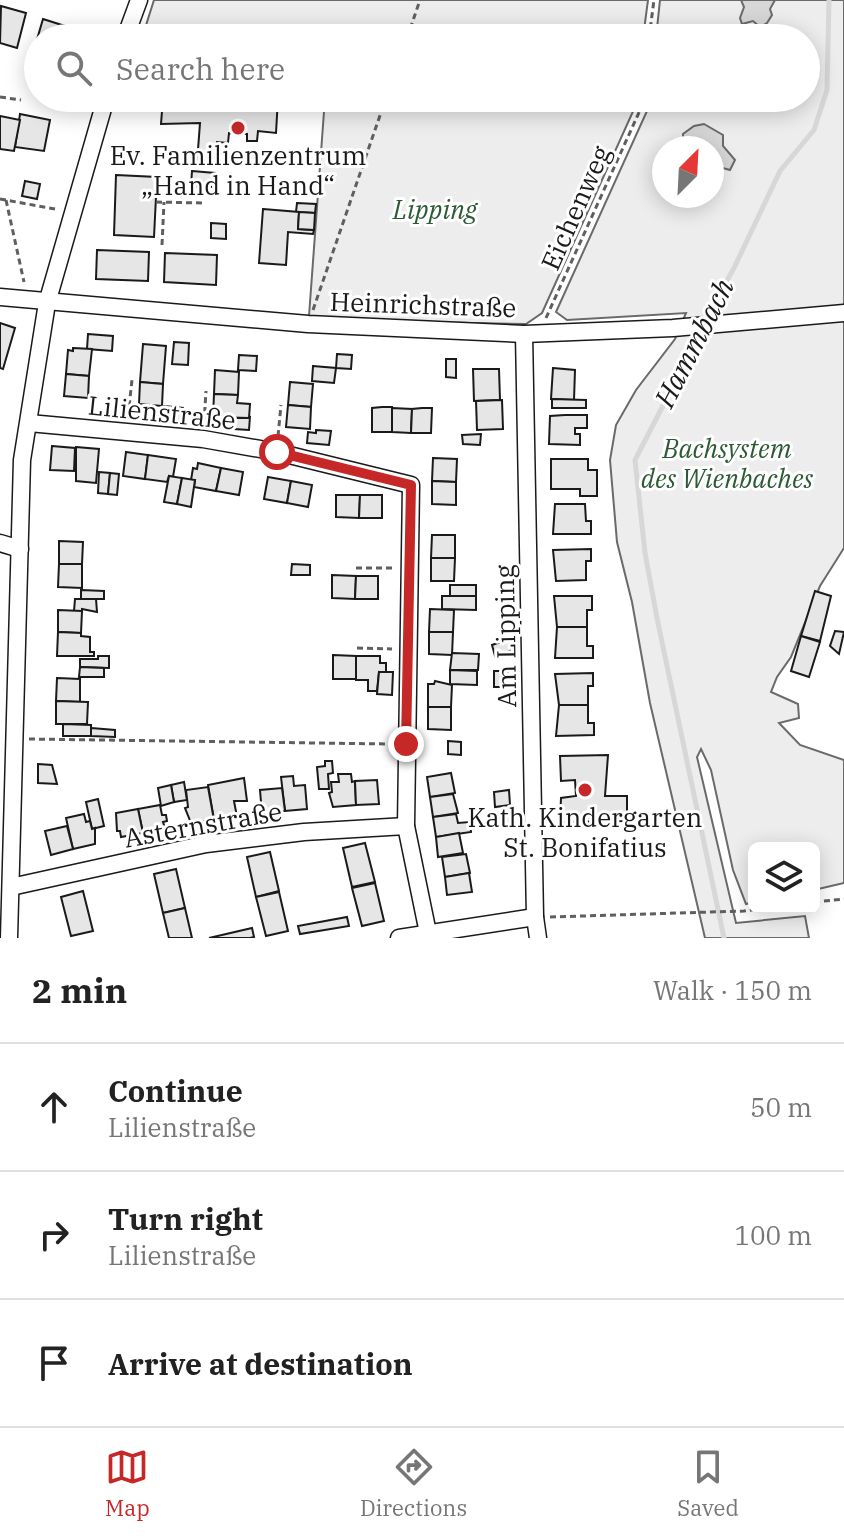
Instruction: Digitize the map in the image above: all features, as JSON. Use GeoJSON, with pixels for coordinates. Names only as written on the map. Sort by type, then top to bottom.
{"type":"FeatureCollection","features":[{"type":"Feature","properties":{"kind":"street"},"geometry":{"type":"LineString","coordinates":[[130,24],[139,0]]}},
{"type":"Feature","properties":{"kind":"street"},"geometry":{"type":"LineString","coordinates":[[9,938],[11,887],[6,766],[14,739],[22,460],[47,303],[102,112]]}},
{"type":"Feature","properties":{"kind":"street","name":"Heinrichstraße"},"geometry":{"type":"LineString","coordinates":[[0,297],[308,324],[532,333],[673,328],[844,313]]}},
{"type":"Feature","properties":{"kind":"street","name":"Am Lipping"},"geometry":{"type":"LineString","coordinates":[[532,333],[535,917],[538,938]]}},
{"type":"Feature","properties":{"kind":"street","name":"Lilienstraße"},"geometry":{"type":"LineString","coordinates":[[29,423],[203,439],[277,452],[411,485],[406,826],[428,933]]}},
{"type":"Feature","properties":{"kind":"street"},"geometry":{"type":"LineString","coordinates":[[0,543],[20,549]]}},
{"type":"Feature","properties":{"kind":"street","name":"Asternstraße"},"geometry":{"type":"LineString","coordinates":[[11,887],[206,844],[304,832],[406,826]]}},
{"type":"Feature","properties":{"kind":"street"},"geometry":{"type":"LineString","coordinates":[[399,938],[535,917]]}},
{"type":"Feature","properties":{"kind":"path"},"geometry":{"type":"LineString","coordinates":[[412,24],[420,0]]}},
{"type":"Feature","properties":{"kind":"path"},"geometry":{"type":"LineString","coordinates":[[651,24],[654,0]]}},
{"type":"Feature","properties":{"kind":"path"},"geometry":{"type":"LineString","coordinates":[[0,97],[21,100]]}},
{"type":"Feature","properties":{"kind":"path"},"geometry":{"type":"LineString","coordinates":[[308,324],[381,112]]}},
{"type":"Feature","properties":{"kind":"path","name":"Eichenweg"},"geometry":{"type":"LineString","coordinates":[[532,333],[639,112]]}},
{"type":"Feature","properties":{"kind":"path"},"geometry":{"type":"LineString","coordinates":[[0,199],[72,212]]}},
{"type":"Feature","properties":{"kind":"path"},"geometry":{"type":"LineString","coordinates":[[6,200],[28,301]]}},
{"type":"Feature","properties":{"kind":"path"},"geometry":{"type":"LineString","coordinates":[[156,202],[202,203]]}},
{"type":"Feature","properties":{"kind":"path"},"geometry":{"type":"LineString","coordinates":[[162,245],[164,202]]}},
{"type":"Feature","properties":{"kind":"path"},"geometry":{"type":"LineString","coordinates":[[127,432],[132,380]]}},
{"type":"Feature","properties":{"kind":"path"},"geometry":{"type":"LineString","coordinates":[[203,439],[206,391]]}},
{"type":"Feature","properties":{"kind":"path"},"geometry":{"type":"LineString","coordinates":[[277,452],[281,405]]}},
{"type":"Feature","properties":{"kind":"path"},"geometry":{"type":"LineString","coordinates":[[356,568],[409,569]]}},
{"type":"Feature","properties":{"kind":"path"},"geometry":{"type":"LineString","coordinates":[[357,648],[408,649]]}},
{"type":"Feature","properties":{"kind":"path"},"geometry":{"type":"LineString","coordinates":[[14,739],[406,744]]}},
{"type":"Feature","properties":{"kind":"path"},"geometry":{"type":"LineString","coordinates":[[820,901],[844,899]]}},
{"type":"Feature","properties":{"kind":"path"},"geometry":{"type":"LineString","coordinates":[[535,917],[748,910]]}},
{"type":"Feature","properties":{"kind":"shaded area"},"geometry":{"type":"Polygon","coordinates":[[[154,0],[648,0],[645,24],[146,24],[154,0]]]}},
{"type":"Feature","properties":{"kind":"shaded area","name":"Bachsystem des Wienbaches"},"geometry":{"type":"Polygon","coordinates":[[[660,0],[844,0],[844,548],[820,586],[791,657],[771,692],[798,704],[799,718],[779,723],[800,745],[844,760],[844,883],[820,889],[820,842],[748,842],[746,904],[733,870],[711,770],[701,749],[697,757],[736,923],[805,916],[809,938],[705,938],[650,703],[632,602],[617,542],[610,460],[616,425],[636,390],[675,339],[686,313],[567,320],[556,312],[647,112],[820,112],[820,24],[657,24],[660,0]]]}},
{"type":"Feature","properties":{"kind":"shaded area"},"geometry":{"type":"Polygon","coordinates":[[[741,0],[775,0],[770,9],[772,15],[765,24],[753,21],[742,24],[740,18],[744,7],[741,0]]]}},
{"type":"Feature","properties":{"kind":"shaded area","name":"Lipping"},"geometry":{"type":"Polygon","coordinates":[[[324,112],[633,112],[542,313],[526,324],[369,321],[309,316],[324,112]]]}},
{"type":"Feature","properties":{"kind":"shaded area"},"geometry":{"type":"Polygon","coordinates":[[[704,124],[723,136],[683,136],[694,126],[704,124]]]}},
{"type":"Feature","properties":{"kind":"shaded area"},"geometry":{"type":"Polygon","coordinates":[[[724,147],[735,160],[730,170],[724,168],[724,147]]]}},
{"type":"Feature","properties":{"kind":"building"},"geometry":{"type":"Polygon","coordinates":[[[1,6],[26,13],[17,48],[0,43],[1,6]]]}},
{"type":"Feature","properties":{"kind":"building"},"geometry":{"type":"Polygon","coordinates":[[[43,19],[59,24],[42,24],[43,19]]]}},
{"type":"Feature","properties":{"kind":"building","name":"Ev. Familienzentrum „Hand in Hand“"},"geometry":{"type":"Polygon","coordinates":[[[162,112],[277,112],[276,133],[258,131],[257,141],[247,141],[247,134],[229,133],[228,143],[217,142],[216,164],[197,163],[200,123],[161,124],[162,112]]]}},
{"type":"Feature","properties":{"kind":"building"},"geometry":{"type":"Polygon","coordinates":[[[20,114],[50,120],[44,151],[15,147],[20,114]]]}},
{"type":"Feature","properties":{"kind":"building"},"geometry":{"type":"Polygon","coordinates":[[[0,116],[20,120],[14,151],[0,149],[0,116]]]}},
{"type":"Feature","properties":{"kind":"building"},"geometry":{"type":"Polygon","coordinates":[[[192,171],[215,173],[214,187],[191,186],[192,171]]]}},
{"type":"Feature","properties":{"kind":"building"},"geometry":{"type":"Polygon","coordinates":[[[116,175],[157,177],[154,237],[114,235],[116,175]]]}},
{"type":"Feature","properties":{"kind":"building"},"geometry":{"type":"Polygon","coordinates":[[[25,181],[40,184],[37,199],[22,196],[25,181]]]}},
{"type":"Feature","properties":{"kind":"building"},"geometry":{"type":"Polygon","coordinates":[[[297,203],[316,204],[315,213],[296,212],[297,203]]]}},
{"type":"Feature","properties":{"kind":"building"},"geometry":{"type":"Polygon","coordinates":[[[263,209],[299,212],[298,229],[314,230],[313,234],[288,232],[286,265],[259,263],[263,209]]]}},
{"type":"Feature","properties":{"kind":"building"},"geometry":{"type":"Polygon","coordinates":[[[299,212],[315,213],[314,230],[298,229],[299,212]]]}},
{"type":"Feature","properties":{"kind":"building"},"geometry":{"type":"Polygon","coordinates":[[[211,223],[226,224],[226,239],[211,238],[211,223]]]}},
{"type":"Feature","properties":{"kind":"building"},"geometry":{"type":"Polygon","coordinates":[[[97,250],[149,252],[148,281],[96,279],[97,250]]]}},
{"type":"Feature","properties":{"kind":"building"},"geometry":{"type":"Polygon","coordinates":[[[165,253],[217,255],[216,285],[164,282],[165,253]]]}},
{"type":"Feature","properties":{"kind":"building"},"geometry":{"type":"Polygon","coordinates":[[[0,323],[15,328],[3,369],[0,368],[0,323]]]}},
{"type":"Feature","properties":{"kind":"building"},"geometry":{"type":"Polygon","coordinates":[[[88,334],[113,336],[112,351],[87,349],[88,334]]]}},
{"type":"Feature","properties":{"kind":"building"},"geometry":{"type":"Polygon","coordinates":[[[174,342],[189,343],[188,365],[172,364],[174,342]]]}},
{"type":"Feature","properties":{"kind":"building"},"geometry":{"type":"Polygon","coordinates":[[[143,344],[166,346],[163,384],[140,382],[143,344]]]}},
{"type":"Feature","properties":{"kind":"building"},"geometry":{"type":"Polygon","coordinates":[[[73,348],[92,349],[89,376],[66,374],[68,350],[73,351],[73,348]]]}},
{"type":"Feature","properties":{"kind":"building"},"geometry":{"type":"Polygon","coordinates":[[[337,354],[352,355],[351,369],[336,368],[337,354]]]}},
{"type":"Feature","properties":{"kind":"building"},"geometry":{"type":"Polygon","coordinates":[[[239,355],[257,356],[256,371],[238,370],[239,355]]]}},
{"type":"Feature","properties":{"kind":"building"},"geometry":{"type":"Polygon","coordinates":[[[446,359],[456,359],[456,378],[446,377],[446,359]]]}},
{"type":"Feature","properties":{"kind":"building"},"geometry":{"type":"Polygon","coordinates":[[[313,366],[336,368],[334,383],[312,381],[313,366]]]}},
{"type":"Feature","properties":{"kind":"building"},"geometry":{"type":"Polygon","coordinates":[[[553,368],[575,370],[574,400],[551,399],[553,368]]]}},
{"type":"Feature","properties":{"kind":"building"},"geometry":{"type":"Polygon","coordinates":[[[473,369],[499,369],[500,400],[474,401],[473,369]]]}},
{"type":"Feature","properties":{"kind":"building"},"geometry":{"type":"Polygon","coordinates":[[[215,370],[239,372],[238,395],[214,394],[215,370]]]}},
{"type":"Feature","properties":{"kind":"building"},"geometry":{"type":"Polygon","coordinates":[[[66,374],[89,376],[88,398],[64,396],[66,374]]]}},
{"type":"Feature","properties":{"kind":"building"},"geometry":{"type":"Polygon","coordinates":[[[140,382],[163,384],[162,406],[139,404],[140,382]]]}},
{"type":"Feature","properties":{"kind":"building"},"geometry":{"type":"Polygon","coordinates":[[[290,382],[313,384],[311,407],[288,405],[290,382]]]}},
{"type":"Feature","properties":{"kind":"building"},"geometry":{"type":"Polygon","coordinates":[[[214,394],[238,395],[237,403],[250,404],[249,418],[213,417],[214,394]]]}},
{"type":"Feature","properties":{"kind":"building"},"geometry":{"type":"Polygon","coordinates":[[[552,399],[586,400],[586,408],[552,408],[552,399]]]}},
{"type":"Feature","properties":{"kind":"building"},"geometry":{"type":"Polygon","coordinates":[[[502,400],[503,429],[477,430],[476,401],[502,400]]]}},
{"type":"Feature","properties":{"kind":"building"},"geometry":{"type":"Polygon","coordinates":[[[288,405],[311,407],[310,429],[286,427],[288,405]]]}},
{"type":"Feature","properties":{"kind":"building"},"geometry":{"type":"Polygon","coordinates":[[[164,406],[183,408],[181,423],[159,420],[160,409],[164,406]]]}},
{"type":"Feature","properties":{"kind":"building"},"geometry":{"type":"Polygon","coordinates":[[[392,407],[392,432],[372,432],[372,408],[392,407]]]}},
{"type":"Feature","properties":{"kind":"building"},"geometry":{"type":"Polygon","coordinates":[[[392,408],[412,409],[411,433],[392,432],[392,408]]]}},
{"type":"Feature","properties":{"kind":"building"},"geometry":{"type":"Polygon","coordinates":[[[432,408],[431,433],[411,433],[412,409],[432,408]]]}},
{"type":"Feature","properties":{"kind":"building"},"geometry":{"type":"Polygon","coordinates":[[[587,415],[587,428],[575,428],[575,434],[580,434],[580,445],[549,444],[550,416],[587,415]]]}},
{"type":"Feature","properties":{"kind":"building"},"geometry":{"type":"Polygon","coordinates":[[[250,416],[249,430],[234,429],[235,418],[250,416]]]}},
{"type":"Feature","properties":{"kind":"building"},"geometry":{"type":"Polygon","coordinates":[[[316,430],[331,431],[329,445],[307,443],[308,432],[316,433],[316,430]]]}},
{"type":"Feature","properties":{"kind":"building"},"geometry":{"type":"Polygon","coordinates":[[[481,434],[480,445],[463,444],[462,435],[481,434]]]}},
{"type":"Feature","properties":{"kind":"building"},"geometry":{"type":"Polygon","coordinates":[[[52,446],[75,448],[74,471],[50,470],[52,446]]]}},
{"type":"Feature","properties":{"kind":"building"},"geometry":{"type":"Polygon","coordinates":[[[76,447],[99,449],[96,483],[76,481],[76,447]]]}},
{"type":"Feature","properties":{"kind":"building"},"geometry":{"type":"Polygon","coordinates":[[[126,452],[148,455],[145,479],[123,476],[126,452]]]}},
{"type":"Feature","properties":{"kind":"building"},"geometry":{"type":"Polygon","coordinates":[[[148,455],[176,459],[173,477],[169,476],[167,482],[145,479],[148,455]]]}},
{"type":"Feature","properties":{"kind":"building"},"geometry":{"type":"Polygon","coordinates":[[[433,458],[457,459],[456,482],[432,481],[433,458]]]}},
{"type":"Feature","properties":{"kind":"building"},"geometry":{"type":"Polygon","coordinates":[[[551,459],[588,459],[588,470],[597,470],[597,496],[580,496],[580,489],[551,489],[551,459]]]}},
{"type":"Feature","properties":{"kind":"building"},"geometry":{"type":"Polygon","coordinates":[[[198,463],[221,468],[216,491],[194,487],[195,480],[191,480],[193,468],[197,469],[198,463]]]}},
{"type":"Feature","properties":{"kind":"building"},"geometry":{"type":"Polygon","coordinates":[[[221,468],[243,472],[239,495],[216,491],[221,468]]]}},
{"type":"Feature","properties":{"kind":"building"},"geometry":{"type":"Polygon","coordinates":[[[99,472],[110,473],[108,494],[98,493],[99,472]]]}},
{"type":"Feature","properties":{"kind":"building"},"geometry":{"type":"Polygon","coordinates":[[[110,473],[119,474],[117,495],[108,494],[110,473]]]}},
{"type":"Feature","properties":{"kind":"building"},"geometry":{"type":"Polygon","coordinates":[[[169,476],[182,478],[177,504],[164,502],[169,476]]]}},
{"type":"Feature","properties":{"kind":"building"},"geometry":{"type":"Polygon","coordinates":[[[268,477],[291,481],[287,503],[264,499],[268,477]]]}},
{"type":"Feature","properties":{"kind":"building"},"geometry":{"type":"Polygon","coordinates":[[[182,478],[195,480],[191,507],[177,504],[182,478]]]}},
{"type":"Feature","properties":{"kind":"building"},"geometry":{"type":"Polygon","coordinates":[[[291,481],[312,485],[308,507],[287,503],[291,481]]]}},
{"type":"Feature","properties":{"kind":"building"},"geometry":{"type":"Polygon","coordinates":[[[432,481],[456,482],[456,505],[432,504],[432,481]]]}},
{"type":"Feature","properties":{"kind":"building"},"geometry":{"type":"Polygon","coordinates":[[[336,495],[360,495],[359,518],[336,517],[336,495]]]}},
{"type":"Feature","properties":{"kind":"building"},"geometry":{"type":"Polygon","coordinates":[[[360,495],[382,495],[382,518],[359,518],[360,495]]]}},
{"type":"Feature","properties":{"kind":"building"},"geometry":{"type":"Polygon","coordinates":[[[555,504],[585,504],[586,521],[591,521],[591,534],[553,534],[555,504]]]}},
{"type":"Feature","properties":{"kind":"building"},"geometry":{"type":"Polygon","coordinates":[[[432,535],[455,535],[455,558],[431,558],[432,535]]]}},
{"type":"Feature","properties":{"kind":"building"},"geometry":{"type":"Polygon","coordinates":[[[59,541],[83,542],[82,564],[59,564],[59,541]]]}},
{"type":"Feature","properties":{"kind":"building"},"geometry":{"type":"Polygon","coordinates":[[[591,549],[591,561],[586,561],[586,580],[556,581],[553,550],[591,549]]]}},
{"type":"Feature","properties":{"kind":"building"},"geometry":{"type":"Polygon","coordinates":[[[431,558],[455,558],[454,581],[431,581],[431,558]]]}},
{"type":"Feature","properties":{"kind":"building"},"geometry":{"type":"Polygon","coordinates":[[[59,564],[82,564],[82,588],[58,587],[59,564]]]}},
{"type":"Feature","properties":{"kind":"building"},"geometry":{"type":"Polygon","coordinates":[[[292,564],[310,565],[310,575],[291,575],[292,564]]]}},
{"type":"Feature","properties":{"kind":"building"},"geometry":{"type":"Polygon","coordinates":[[[332,575],[356,576],[355,599],[332,598],[332,575]]]}},
{"type":"Feature","properties":{"kind":"building"},"geometry":{"type":"Polygon","coordinates":[[[356,576],[378,576],[378,599],[355,599],[356,576]]]}},
{"type":"Feature","properties":{"kind":"building"},"geometry":{"type":"Polygon","coordinates":[[[450,585],[476,585],[476,596],[450,596],[450,585]]]}},
{"type":"Feature","properties":{"kind":"building"},"geometry":{"type":"Polygon","coordinates":[[[81,590],[104,591],[104,599],[81,599],[81,590]]]}},
{"type":"Feature","properties":{"kind":"building"},"geometry":{"type":"Polygon","coordinates":[[[815,591],[831,596],[820,641],[801,636],[815,591]]]}},
{"type":"Feature","properties":{"kind":"building"},"geometry":{"type":"Polygon","coordinates":[[[442,596],[476,596],[476,610],[442,609],[442,596]]]}},
{"type":"Feature","properties":{"kind":"building"},"geometry":{"type":"Polygon","coordinates":[[[554,596],[592,596],[592,610],[587,610],[587,627],[557,627],[554,596]]]}},
{"type":"Feature","properties":{"kind":"building"},"geometry":{"type":"Polygon","coordinates":[[[75,599],[96,599],[97,612],[74,611],[75,599]]]}},
{"type":"Feature","properties":{"kind":"building"},"geometry":{"type":"Polygon","coordinates":[[[430,609],[454,610],[453,632],[429,632],[430,609]]]}},
{"type":"Feature","properties":{"kind":"building"},"geometry":{"type":"Polygon","coordinates":[[[58,610],[82,611],[81,633],[58,632],[58,610]]]}},
{"type":"Feature","properties":{"kind":"building"},"geometry":{"type":"Polygon","coordinates":[[[557,627],[587,627],[587,646],[593,646],[593,658],[555,658],[557,627]]]}},
{"type":"Feature","properties":{"kind":"building"},"geometry":{"type":"Polygon","coordinates":[[[835,631],[844,632],[839,654],[830,646],[835,631]]]}},
{"type":"Feature","properties":{"kind":"building"},"geometry":{"type":"Polygon","coordinates":[[[58,632],[81,633],[81,636],[90,637],[90,652],[94,652],[94,656],[57,656],[58,632]]]}},
{"type":"Feature","properties":{"kind":"building"},"geometry":{"type":"Polygon","coordinates":[[[429,632],[453,632],[452,655],[429,654],[429,632]]]}},
{"type":"Feature","properties":{"kind":"building"},"geometry":{"type":"Polygon","coordinates":[[[801,636],[820,642],[809,677],[791,671],[801,636]]]}},
{"type":"Feature","properties":{"kind":"building"},"geometry":{"type":"Polygon","coordinates":[[[512,638],[516,649],[495,656],[492,645],[512,638]]]}},
{"type":"Feature","properties":{"kind":"building"},"geometry":{"type":"Polygon","coordinates":[[[452,653],[479,654],[478,670],[450,670],[452,653]]]}},
{"type":"Feature","properties":{"kind":"building"},"geometry":{"type":"Polygon","coordinates":[[[333,655],[356,656],[356,679],[333,679],[333,655]]]}},
{"type":"Feature","properties":{"kind":"building"},"geometry":{"type":"Polygon","coordinates":[[[98,656],[109,656],[109,668],[80,667],[80,659],[98,659],[98,656]]]}},
{"type":"Feature","properties":{"kind":"building"},"geometry":{"type":"Polygon","coordinates":[[[356,656],[380,656],[380,663],[386,663],[386,673],[379,672],[377,691],[368,691],[368,680],[356,680],[356,656]]]}},
{"type":"Feature","properties":{"kind":"building"},"geometry":{"type":"Polygon","coordinates":[[[80,667],[104,668],[104,677],[79,677],[80,667]]]}},
{"type":"Feature","properties":{"kind":"building"},"geometry":{"type":"Polygon","coordinates":[[[450,670],[477,671],[477,685],[450,684],[450,670]]]}},
{"type":"Feature","properties":{"kind":"building"},"geometry":{"type":"Polygon","coordinates":[[[494,671],[508,671],[508,687],[494,687],[494,671]]]}},
{"type":"Feature","properties":{"kind":"building"},"geometry":{"type":"Polygon","coordinates":[[[379,672],[393,672],[392,695],[377,694],[379,672]]]}},
{"type":"Feature","properties":{"kind":"building"},"geometry":{"type":"Polygon","coordinates":[[[593,673],[593,686],[588,686],[588,705],[559,705],[555,674],[593,673]]]}},
{"type":"Feature","properties":{"kind":"building"},"geometry":{"type":"Polygon","coordinates":[[[57,678],[80,679],[80,702],[56,701],[57,678]]]}},
{"type":"Feature","properties":{"kind":"building"},"geometry":{"type":"Polygon","coordinates":[[[435,681],[452,685],[451,707],[428,707],[428,684],[435,681]]]}},
{"type":"Feature","properties":{"kind":"building"},"geometry":{"type":"Polygon","coordinates":[[[56,701],[88,702],[87,724],[56,724],[56,701]]]}},
{"type":"Feature","properties":{"kind":"building"},"geometry":{"type":"Polygon","coordinates":[[[559,705],[588,705],[588,723],[594,723],[594,735],[556,736],[559,705]]]}},
{"type":"Feature","properties":{"kind":"building"},"geometry":{"type":"Polygon","coordinates":[[[428,707],[451,707],[451,730],[428,729],[428,707]]]}},
{"type":"Feature","properties":{"kind":"building"},"geometry":{"type":"Polygon","coordinates":[[[63,724],[91,725],[91,736],[63,736],[63,724]]]}},
{"type":"Feature","properties":{"kind":"building"},"geometry":{"type":"Polygon","coordinates":[[[91,728],[115,730],[115,737],[91,736],[91,728]]]}},
{"type":"Feature","properties":{"kind":"building"},"geometry":{"type":"Polygon","coordinates":[[[448,741],[461,742],[461,755],[448,754],[448,741]]]}},
{"type":"Feature","properties":{"kind":"building"},"geometry":{"type":"Polygon","coordinates":[[[608,755],[605,796],[627,796],[627,821],[560,822],[561,798],[576,796],[575,780],[561,781],[560,756],[608,755]]]}},
{"type":"Feature","properties":{"kind":"building"},"geometry":{"type":"Polygon","coordinates":[[[325,761],[332,761],[333,773],[328,774],[329,789],[319,789],[317,767],[325,766],[325,761]]]}},
{"type":"Feature","properties":{"kind":"building"},"geometry":{"type":"Polygon","coordinates":[[[38,764],[52,765],[57,784],[38,783],[38,764]]]}},
{"type":"Feature","properties":{"kind":"building"},"geometry":{"type":"Polygon","coordinates":[[[451,773],[455,793],[430,797],[427,777],[451,773]]]}},
{"type":"Feature","properties":{"kind":"building"},"geometry":{"type":"Polygon","coordinates":[[[338,774],[351,774],[352,782],[355,781],[356,805],[333,807],[329,793],[332,792],[331,782],[339,782],[338,774]]]}},
{"type":"Feature","properties":{"kind":"building"},"geometry":{"type":"Polygon","coordinates":[[[293,776],[294,786],[305,785],[307,809],[285,811],[281,777],[293,776]]]}},
{"type":"Feature","properties":{"kind":"building"},"geometry":{"type":"Polygon","coordinates":[[[244,778],[247,801],[234,801],[237,817],[214,820],[208,785],[244,778]]]}},
{"type":"Feature","properties":{"kind":"building"},"geometry":{"type":"Polygon","coordinates":[[[377,780],[379,804],[356,805],[355,781],[377,780]]]}},
{"type":"Feature","properties":{"kind":"building"},"geometry":{"type":"Polygon","coordinates":[[[184,782],[187,800],[174,802],[171,785],[184,782]]]}},
{"type":"Feature","properties":{"kind":"building"},"geometry":{"type":"Polygon","coordinates":[[[171,785],[174,802],[161,806],[158,788],[171,785]]]}},
{"type":"Feature","properties":{"kind":"building"},"geometry":{"type":"Polygon","coordinates":[[[208,787],[214,820],[191,823],[185,808],[188,807],[186,790],[208,787]]]}},
{"type":"Feature","properties":{"kind":"building"},"geometry":{"type":"Polygon","coordinates":[[[282,788],[285,811],[262,814],[260,790],[282,788]]]}},
{"type":"Feature","properties":{"kind":"building"},"geometry":{"type":"Polygon","coordinates":[[[509,790],[510,805],[495,807],[494,792],[509,790]]]}},
{"type":"Feature","properties":{"kind":"building"},"geometry":{"type":"Polygon","coordinates":[[[453,794],[458,813],[433,817],[430,797],[453,794]]]}},
{"type":"Feature","properties":{"kind":"building"},"geometry":{"type":"Polygon","coordinates":[[[98,799],[104,826],[92,829],[86,802],[98,799]]]}},
{"type":"Feature","properties":{"kind":"building"},"geometry":{"type":"Polygon","coordinates":[[[160,805],[162,815],[166,815],[167,821],[163,822],[165,828],[143,833],[138,809],[160,805]]]}},
{"type":"Feature","properties":{"kind":"building"},"geometry":{"type":"Polygon","coordinates":[[[138,809],[143,833],[121,837],[120,831],[117,831],[116,813],[138,809]]]}},
{"type":"Feature","properties":{"kind":"building"},"geometry":{"type":"Polygon","coordinates":[[[512,810],[514,826],[501,827],[499,812],[512,810]]]}},
{"type":"Feature","properties":{"kind":"building"},"geometry":{"type":"Polygon","coordinates":[[[84,814],[86,822],[90,821],[92,829],[95,828],[95,844],[73,849],[66,818],[84,814]]]}},
{"type":"Feature","properties":{"kind":"building"},"geometry":{"type":"Polygon","coordinates":[[[456,814],[458,823],[470,822],[471,832],[436,837],[433,817],[456,814]]]}},
{"type":"Feature","properties":{"kind":"building"},"geometry":{"type":"Polygon","coordinates":[[[67,826],[73,849],[51,855],[45,831],[67,826]]]}},
{"type":"Feature","properties":{"kind":"building"},"geometry":{"type":"Polygon","coordinates":[[[459,833],[463,853],[438,857],[436,837],[459,833]]]}},
{"type":"Feature","properties":{"kind":"building"},"geometry":{"type":"Polygon","coordinates":[[[365,843],[375,882],[352,887],[343,848],[365,843]]]}},
{"type":"Feature","properties":{"kind":"building"},"geometry":{"type":"Polygon","coordinates":[[[270,852],[279,891],[256,897],[247,857],[270,852]]]}},
{"type":"Feature","properties":{"kind":"building"},"geometry":{"type":"Polygon","coordinates":[[[466,854],[470,873],[445,877],[442,857],[466,854]]]}},
{"type":"Feature","properties":{"kind":"building"},"geometry":{"type":"Polygon","coordinates":[[[176,869],[185,908],[163,913],[154,874],[176,869]]]}},
{"type":"Feature","properties":{"kind":"building"},"geometry":{"type":"Polygon","coordinates":[[[469,873],[472,892],[447,895],[445,877],[469,873]]]}},
{"type":"Feature","properties":{"kind":"building"},"geometry":{"type":"Polygon","coordinates":[[[375,883],[384,921],[362,926],[352,888],[375,883]]]}},
{"type":"Feature","properties":{"kind":"building"},"geometry":{"type":"Polygon","coordinates":[[[83,891],[93,931],[71,936],[61,897],[83,891]]]}},
{"type":"Feature","properties":{"kind":"building"},"geometry":{"type":"Polygon","coordinates":[[[279,892],[288,931],[266,936],[256,897],[279,892]]]}},
{"type":"Feature","properties":{"kind":"building"},"geometry":{"type":"Polygon","coordinates":[[[185,908],[192,938],[169,938],[163,913],[185,908]]]}},
{"type":"Feature","properties":{"kind":"building"},"geometry":{"type":"Polygon","coordinates":[[[347,917],[349,926],[300,934],[298,926],[347,917]]]}},
{"type":"Feature","properties":{"kind":"building"},"geometry":{"type":"Polygon","coordinates":[[[252,928],[254,937],[250,938],[209,938],[252,928]]]}},
{"type":"Feature","properties":{"kind":"waterway","name":"Hammbach"},"geometry":{"type":"LineString","coordinates":[[820,112],[827,90],[829,0]]}},
{"type":"Feature","properties":{"kind":"waterway","name":"Hammbach"},"geometry":{"type":"LineString","coordinates":[[724,938],[657,618],[645,553],[635,460],[780,171],[814,130],[820,112]]}},
{"type":"Feature","properties":{"kind":"place","name":"Ev. Familienzentrum „Hand in Hand“"},"geometry":{"type":"Point","coordinates":[238,128]}},
{"type":"Feature","properties":{"kind":"place","name":"Kath. Kindergarten St. Bonifatius"},"geometry":{"type":"Point","coordinates":[585,790]}},
{"type":"Feature","properties":{"kind":"route"},"geometry":{"type":"LineString","coordinates":[[277,452],[411,485],[406,744]]}}]}
